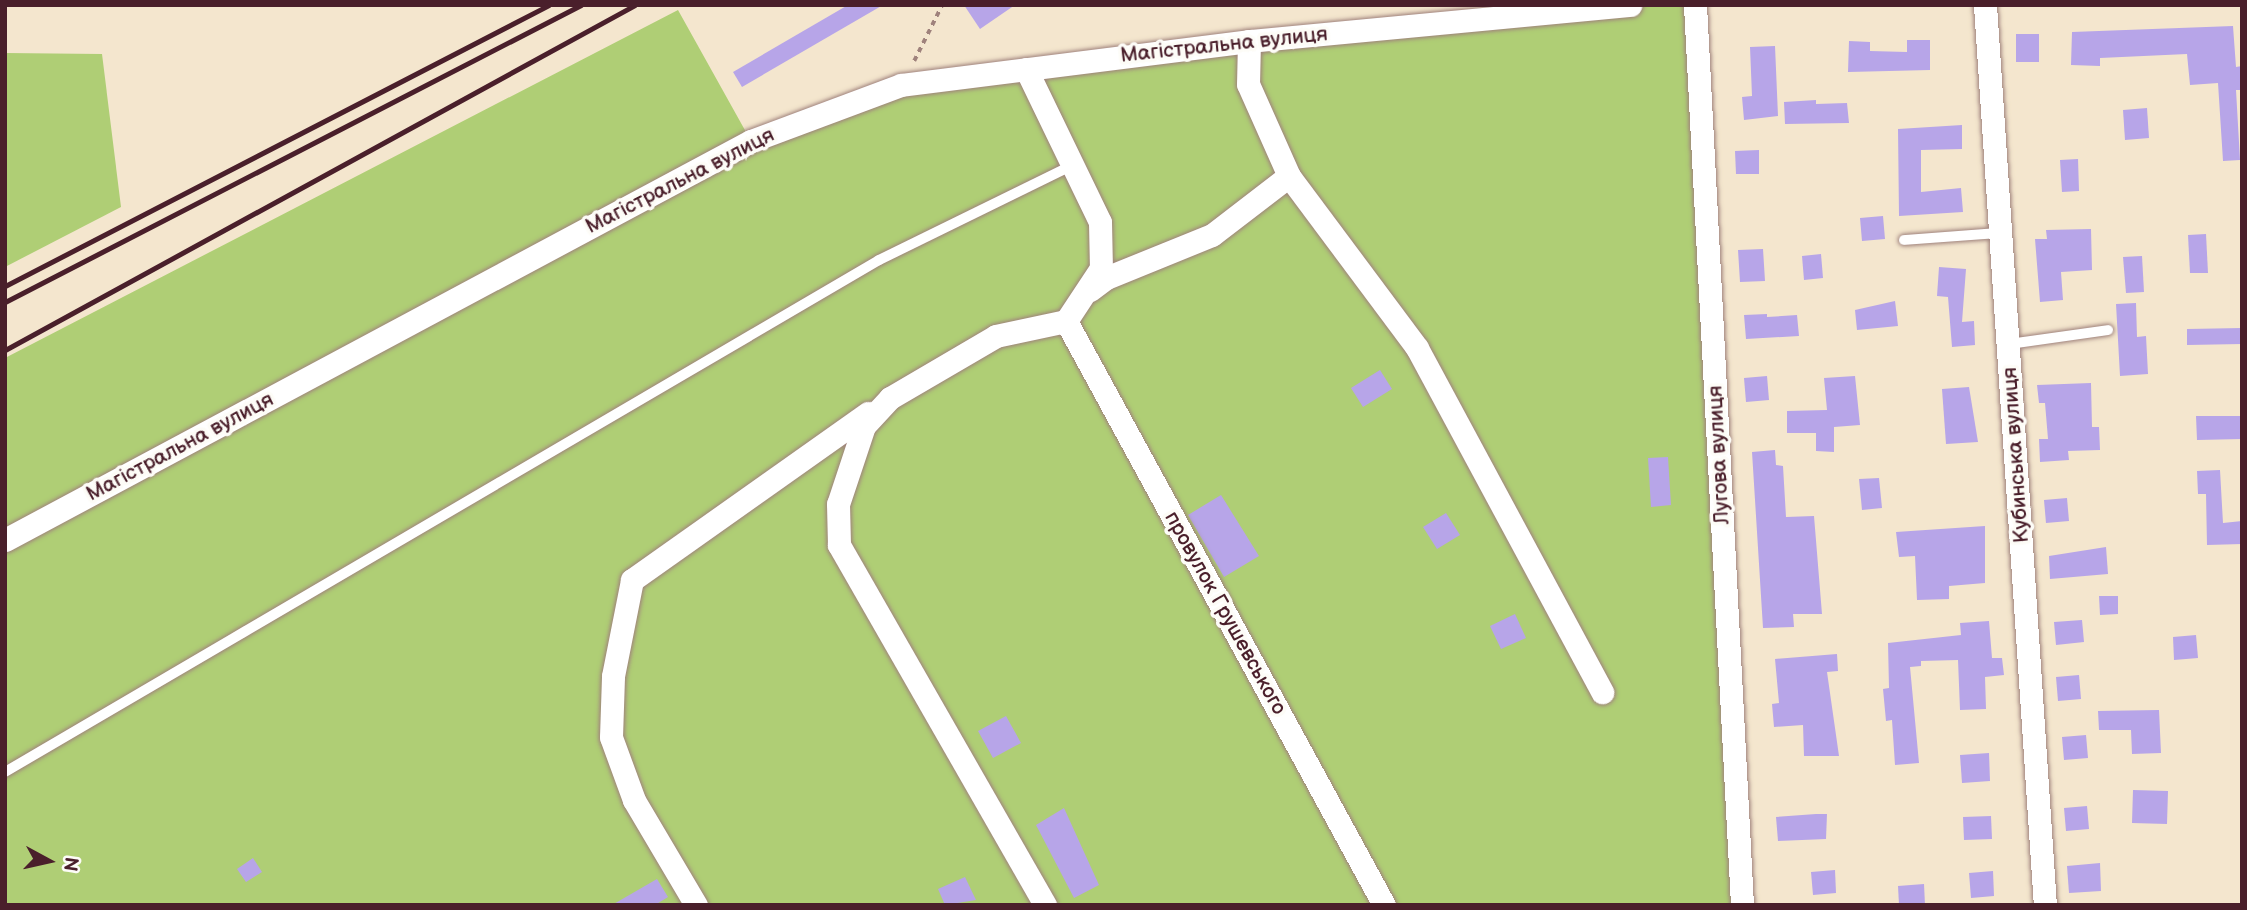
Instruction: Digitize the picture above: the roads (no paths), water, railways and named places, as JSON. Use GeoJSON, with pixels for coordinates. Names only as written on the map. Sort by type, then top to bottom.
{"type":"FeatureCollection","features":[{"type":"Feature","properties":{"kind":"street","name":"Магістральна вулиця"},"geometry":{"type":"LineString","coordinates":[[5,540],[751,141],[901,85],[1249,41],[1630,5]]}},
{"type":"Feature","properties":{"kind":"street","name":"Лугова вулиця"},"geometry":{"type":"LineString","coordinates":[[1695,5],[1742,905]]}},
{"type":"Feature","properties":{"kind":"street","name":"Кубинська вулиця"},"geometry":{"type":"LineString","coordinates":[[1984,5],[2003,233],[2045,905]]}},
{"type":"Feature","properties":{"kind":"street"},"geometry":{"type":"LineString","coordinates":[[1249,41],[1248,85],[1289,176],[1417,348],[1602,692]]}},
{"type":"Feature","properties":{"kind":"street"},"geometry":{"type":"LineString","coordinates":[[696,905],[634,800],[611,737],[613,676],[632,580],[890,398],[996,336],[1066,321],[1101,268],[1103,245],[1100,222],[1026,69]]}},
{"type":"Feature","properties":{"kind":"street"},"geometry":{"type":"LineString","coordinates":[[1086,293],[1106,278],[1212,235],[1289,176]]}},
{"type":"Feature","properties":{"kind":"street","name":"провулок Грушевського"},"geometry":{"type":"LineString","coordinates":[[1066,321],[1384,905]]}},
{"type":"Feature","properties":{"kind":"street"},"geometry":{"type":"LineString","coordinates":[[890,398],[864,426],[848,464],[838,504],[839,545],[1045,905]]}},
{"type":"Feature","properties":{"kind":"lane"},"geometry":{"type":"LineString","coordinates":[[5,772],[879,260],[1073,165]]}},
{"type":"Feature","properties":{"kind":"lane"},"geometry":{"type":"LineString","coordinates":[[1904,240],[2003,233]]}},
{"type":"Feature","properties":{"kind":"lane"},"geometry":{"type":"LineString","coordinates":[[2009,344],[2108,330]]}},
{"type":"Feature","properties":{"kind":"railway"},"geometry":{"type":"LineString","coordinates":[[5,286],[549,5]]}},
{"type":"Feature","properties":{"kind":"railway"},"geometry":{"type":"LineString","coordinates":[[5,302],[581,5]]}},
{"type":"Feature","properties":{"kind":"railway"},"geometry":{"type":"LineString","coordinates":[[5,350],[635,5]]}}]}
